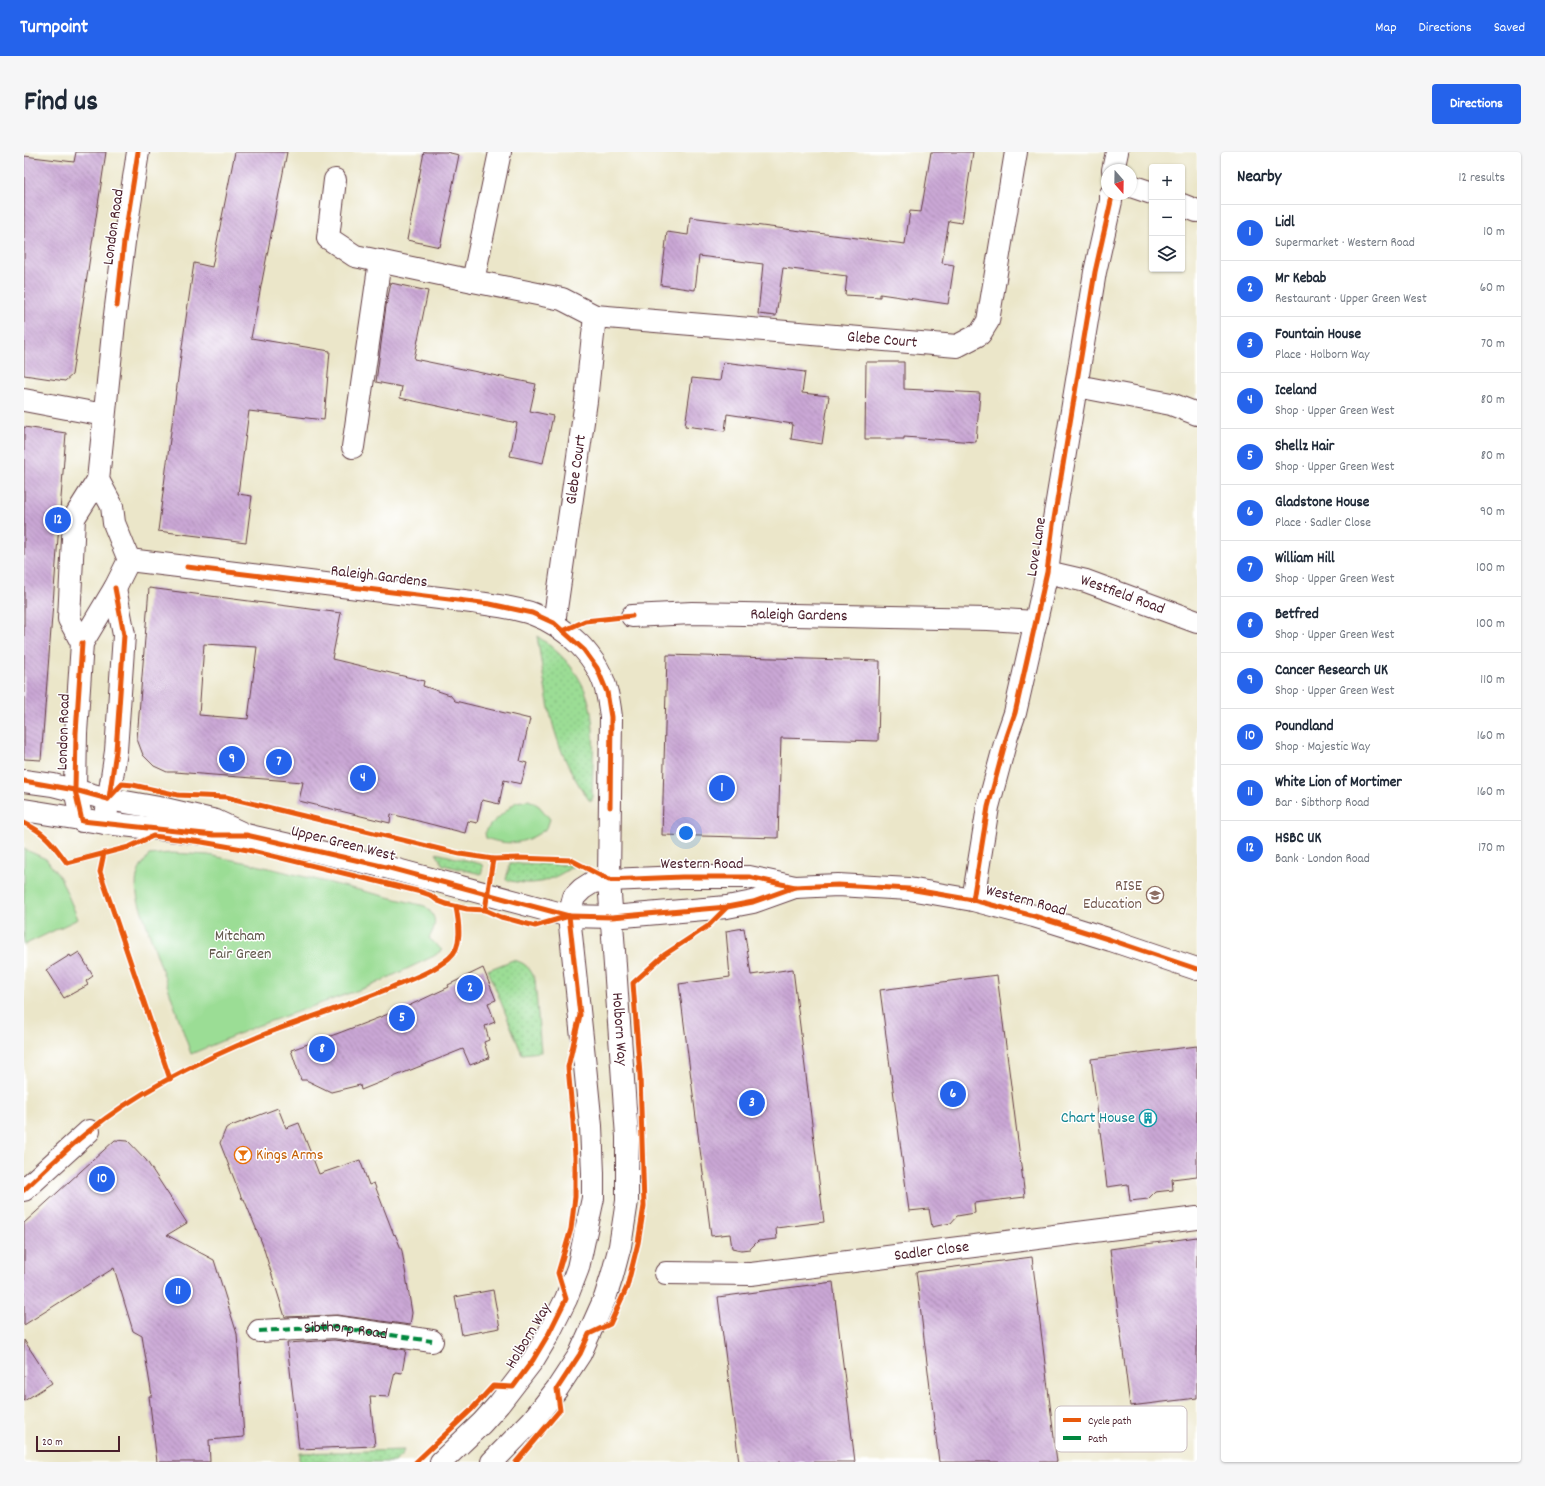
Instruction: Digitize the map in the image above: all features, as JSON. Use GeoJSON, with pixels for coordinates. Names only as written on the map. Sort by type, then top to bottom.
{"type":"FeatureCollection","features":[{"type":"Feature","properties":{"kind":"main road","name":"London Road"},"geometry":{"type":"LineString","coordinates":[[82,643],[70,619],[74,518],[98,480],[124,242],[138,152]]}},
{"type":"Feature","properties":{"kind":"main road"},"geometry":{"type":"LineString","coordinates":[[472,281],[500,152]]}},
{"type":"Feature","properties":{"kind":"main road","name":"Glebe Court"},"geometry":{"type":"LineString","coordinates":[[335,180],[328,238],[356,256],[562,299],[595,316],[957,346],[980,334],[988,321],[1016,152]]}},
{"type":"Feature","properties":{"kind":"main road"},"geometry":{"type":"LineString","coordinates":[[1114,164],[1117,152]]}},
{"type":"Feature","properties":{"kind":"main road"},"geometry":{"type":"LineString","coordinates":[[1137,188],[1149,192]]}},
{"type":"Feature","properties":{"kind":"main road","name":"Love Lane"},"geometry":{"type":"LineString","coordinates":[[973,900],[988,807],[1007,736],[1016,714],[1047,572],[1053,525],[1095,272],[1111,200]]}},
{"type":"Feature","properties":{"kind":"main road"},"geometry":{"type":"LineString","coordinates":[[1185,206],[1197,212]]}},
{"type":"Feature","properties":{"kind":"main road"},"geometry":{"type":"LineString","coordinates":[[353,447],[380,261]]}},
{"type":"Feature","properties":{"kind":"main road","name":"Glebe Court"},"geometry":{"type":"LineString","coordinates":[[554,623],[586,401],[595,316]]}},
{"type":"Feature","properties":{"kind":"main road"},"geometry":{"type":"LineString","coordinates":[[1077,386],[1171,404],[1197,414]]}},
{"type":"Feature","properties":{"kind":"main road"},"geometry":{"type":"LineString","coordinates":[[24,400],[104,415]]}},
{"type":"Feature","properties":{"kind":"main road"},"geometry":{"type":"LineString","coordinates":[[98,480],[112,506],[114,523],[129,560]]}},
{"type":"Feature","properties":{"kind":"main road","name":"London Road"},"geometry":{"type":"LineString","coordinates":[[82,821],[75,790],[76,733],[82,643],[115,588],[129,560]]}},
{"type":"Feature","properties":{"kind":"main road","name":"Raleigh Gardens"},"geometry":{"type":"LineString","coordinates":[[129,560],[490,604],[532,613],[554,623],[584,650],[597,668],[607,692],[611,718],[609,880]]}},
{"type":"Feature","properties":{"kind":"main road","name":"Westfield Road"},"geometry":{"type":"LineString","coordinates":[[1047,572],[1086,582],[1197,622]]}},
{"type":"Feature","properties":{"kind":"main road"},"geometry":{"type":"LineString","coordinates":[[105,823],[116,752],[124,635],[115,588]]}},
{"type":"Feature","properties":{"kind":"main road","name":"Raleigh Gardens"},"geometry":{"type":"LineString","coordinates":[[632,616],[692,613],[988,619],[1036,622]]}},
{"type":"Feature","properties":{"kind":"main road","name":"Upper Green West"},"geometry":{"type":"LineString","coordinates":[[24,781],[75,790],[108,799],[165,809],[216,821],[246,834],[386,867],[569,916],[612,917]]}},
{"type":"Feature","properties":{"kind":"main road","name":"Upper Green West"},"geometry":{"type":"LineString","coordinates":[[24,810],[82,821],[214,835],[246,834]]}},
{"type":"Feature","properties":{"kind":"main road","name":"Western Road"},"geometry":{"type":"LineString","coordinates":[[569,916],[574,897],[582,888],[593,882],[609,880],[682,877],[749,877],[795,887],[838,885],[909,889],[973,900],[1042,918],[1197,969]]}},
{"type":"Feature","properties":{"kind":"main road","name":"Holborn Way"},"geometry":{"type":"LineString","coordinates":[[492,1462],[532,1421],[557,1389],[580,1354],[605,1298],[620,1246],[627,1201],[627,1137],[609,880]]}},
{"type":"Feature","properties":{"kind":"main road","name":"Western Road"},"geometry":{"type":"LineString","coordinates":[[612,917],[727,907],[753,902],[795,887]]}},
{"type":"Feature","properties":{"kind":"main road","name":"Holborn Way"},"geometry":{"type":"LineString","coordinates":[[440,1462],[482,1423],[499,1404],[533,1360],[548,1335],[566,1298],[578,1268],[593,1198],[593,1174],[586,1074],[569,916]]}},
{"type":"Feature","properties":{"kind":"main road"},"geometry":{"type":"LineString","coordinates":[[24,1190],[89,1131]]}},
{"type":"Feature","properties":{"kind":"main road","name":"Sadler Close"},"geometry":{"type":"LineString","coordinates":[[666,1273],[751,1274],[1197,1218]]}},
{"type":"Feature","properties":{"kind":"main road","name":"Sibthorp Road"},"geometry":{"type":"LineString","coordinates":[[260,1331],[335,1327],[432,1341]]}},
{"type":"Feature","properties":{"kind":"green space"},"geometry":{"type":"Polygon","coordinates":[[[537,636],[559,654],[574,671],[585,690],[593,729],[592,801],[589,800],[572,773],[555,732],[551,719],[537,636]]]}},
{"type":"Feature","properties":{"kind":"green space"},"geometry":{"type":"Polygon","coordinates":[[[529,800],[539,806],[550,819],[547,828],[532,837],[518,842],[511,843],[495,841],[486,838],[485,833],[490,825],[516,802],[529,800]]]}},
{"type":"Feature","properties":{"kind":"green space"},"geometry":{"type":"Polygon","coordinates":[[[24,849],[46,859],[61,879],[78,919],[24,945],[24,849]]]}},
{"type":"Feature","properties":{"kind":"green space","name":"Mitcham Fair Green"},"geometry":{"type":"Polygon","coordinates":[[[171,853],[208,855],[248,863],[425,906],[434,917],[434,925],[429,938],[442,950],[434,956],[373,985],[257,1026],[191,1054],[138,900],[136,886],[137,876],[141,866],[149,855],[171,853]]]}},
{"type":"Feature","properties":{"kind":"green space"},"geometry":{"type":"Polygon","coordinates":[[[436,853],[481,864],[483,866],[481,874],[443,865],[436,853]]]}},
{"type":"Feature","properties":{"kind":"green space"},"geometry":{"type":"Polygon","coordinates":[[[510,863],[575,865],[558,876],[542,882],[526,883],[506,880],[510,863]]]}},
{"type":"Feature","properties":{"kind":"green space"},"geometry":{"type":"Polygon","coordinates":[[[513,960],[521,962],[527,967],[535,980],[541,1052],[522,1054],[488,970],[513,960]]]}},
{"type":"Feature","properties":{"kind":"green space"},"geometry":{"type":"Polygon","coordinates":[[[404,1450],[401,1456],[394,1462],[299,1462],[299,1453],[404,1450]]]}},
{"type":"Feature","properties":{"kind":"building"},"geometry":{"type":"Polygon","coordinates":[[[76,152],[106,152],[72,375],[65,381],[24,375],[24,156],[74,162],[76,152]]]}},
{"type":"Feature","properties":{"kind":"building"},"geometry":{"type":"Polygon","coordinates":[[[235,152],[287,152],[251,338],[330,351],[324,420],[249,411],[238,494],[252,496],[246,542],[158,531],[194,263],[212,267],[235,152]]]}},
{"type":"Feature","properties":{"kind":"building"},"geometry":{"type":"Polygon","coordinates":[[[424,152],[446,152],[459,155],[440,247],[407,240],[424,152]]]}},
{"type":"Feature","properties":{"kind":"building"},"geometry":{"type":"Polygon","coordinates":[[[931,152],[973,152],[962,223],[949,221],[942,263],[954,265],[948,304],[880,294],[880,297],[845,295],[847,276],[783,268],[776,316],[758,314],[763,264],[699,256],[695,290],[661,285],[667,232],[688,235],[690,217],[905,244],[910,211],[921,212],[931,152]]]}},
{"type":"Feature","properties":{"kind":"building"},"geometry":{"type":"Polygon","coordinates":[[[391,283],[428,291],[414,359],[536,384],[530,411],[553,416],[543,463],[510,456],[517,423],[400,398],[402,387],[376,382],[386,306],[391,283]]]}},
{"type":"Feature","properties":{"kind":"building"},"geometry":{"type":"Polygon","coordinates":[[[723,362],[805,372],[802,393],[829,396],[822,444],[791,439],[793,424],[727,414],[725,431],[685,426],[692,378],[720,381],[723,362]]]}},
{"type":"Feature","properties":{"kind":"building"},"geometry":{"type":"Polygon","coordinates":[[[866,362],[904,362],[904,389],[980,393],[976,442],[904,437],[904,439],[865,439],[866,362]]]}},
{"type":"Feature","properties":{"kind":"building"},"geometry":{"type":"Polygon","coordinates":[[[24,427],[66,433],[41,760],[24,759],[24,427]]]}},
{"type":"Feature","properties":{"kind":"building"},"geometry":{"type":"Polygon","coordinates":[[[149,588],[341,613],[332,659],[424,681],[423,686],[450,695],[455,701],[530,719],[520,761],[527,763],[521,784],[504,780],[499,804],[482,800],[477,823],[468,821],[465,833],[391,814],[390,823],[299,801],[303,782],[167,772],[154,766],[143,755],[137,739],[149,588]],[[204,644],[199,715],[248,719],[257,647],[204,644]]]}},
{"type":"Feature","properties":{"kind":"building"},"geometry":{"type":"Polygon","coordinates":[[[667,655],[880,661],[878,741],[781,738],[778,838],[662,835],[667,655]]]}},
{"type":"Feature","properties":{"kind":"building"},"geometry":{"type":"Polygon","coordinates":[[[744,928],[751,975],[793,969],[824,1222],[776,1228],[777,1239],[758,1241],[750,1249],[741,1250],[732,1248],[730,1234],[711,1236],[679,984],[730,977],[726,931],[744,928]]]}},
{"type":"Feature","properties":{"kind":"building"},"geometry":{"type":"Polygon","coordinates":[[[79,952],[93,976],[86,981],[88,985],[64,998],[46,970],[70,955],[71,957],[79,952]]]}},
{"type":"Feature","properties":{"kind":"building"},"geometry":{"type":"Polygon","coordinates":[[[483,968],[496,1000],[488,1003],[495,1022],[485,1026],[489,1040],[484,1042],[489,1058],[470,1065],[463,1049],[361,1090],[360,1085],[331,1092],[306,1080],[301,1080],[291,1050],[404,1008],[449,987],[448,985],[483,968]]]}},
{"type":"Feature","properties":{"kind":"building"},"geometry":{"type":"Polygon","coordinates":[[[997,975],[1025,1197],[974,1203],[975,1213],[957,1216],[951,1223],[932,1227],[929,1209],[909,1211],[880,990],[997,975]]]}},
{"type":"Feature","properties":{"kind":"building","name":"Chart House"},"geometry":{"type":"Polygon","coordinates":[[[1197,1046],[1197,1176],[1172,1179],[1173,1190],[1155,1192],[1148,1199],[1130,1201],[1128,1184],[1107,1187],[1091,1059],[1197,1046]]]}},
{"type":"Feature","properties":{"kind":"building"},"geometry":{"type":"Polygon","coordinates":[[[278,1108],[286,1128],[299,1123],[319,1174],[360,1160],[369,1185],[374,1183],[394,1235],[395,1234],[402,1251],[412,1313],[410,1325],[337,1315],[285,1317],[262,1243],[244,1199],[242,1199],[220,1143],[226,1128],[278,1108]]]}},
{"type":"Feature","properties":{"kind":"building"},"geometry":{"type":"Polygon","coordinates":[[[115,1140],[128,1141],[146,1160],[187,1223],[167,1235],[214,1260],[237,1334],[244,1437],[209,1440],[210,1462],[157,1462],[149,1396],[152,1396],[142,1336],[133,1331],[114,1268],[24,1325],[24,1223],[115,1140]]]}},
{"type":"Feature","properties":{"kind":"building"},"geometry":{"type":"Polygon","coordinates":[[[1197,1237],[1197,1398],[1130,1406],[1110,1249],[1197,1237]]]}},
{"type":"Feature","properties":{"kind":"building"},"geometry":{"type":"Polygon","coordinates":[[[1032,1257],[1057,1462],[939,1462],[916,1272],[1032,1257]]]}},
{"type":"Feature","properties":{"kind":"building"},"geometry":{"type":"Polygon","coordinates":[[[833,1282],[855,1462],[739,1462],[718,1297],[833,1282]]]}},
{"type":"Feature","properties":{"kind":"building"},"geometry":{"type":"Polygon","coordinates":[[[493,1290],[500,1328],[462,1335],[455,1297],[493,1290]]]}},
{"type":"Feature","properties":{"kind":"building"},"geometry":{"type":"Polygon","coordinates":[[[24,1340],[52,1383],[24,1401],[24,1340]]]}},
{"type":"Feature","properties":{"kind":"building"},"geometry":{"type":"Polygon","coordinates":[[[334,1340],[406,1350],[402,1373],[395,1372],[389,1397],[370,1396],[375,1446],[299,1449],[287,1343],[334,1340]]]}},
{"type":"Feature","properties":{"kind":"marked path"},"geometry":{"type":"LineString","coordinates":[[259,1331],[335,1327],[432,1341]]}},
{"type":"Feature","properties":{"kind":"cycle path"},"geometry":{"type":"LineString","coordinates":[[117,306],[124,242],[138,152]]}},
{"type":"Feature","properties":{"kind":"cycle path"},"geometry":{"type":"LineString","coordinates":[[973,900],[988,807],[1007,736],[1015,713],[1047,572],[1053,525],[1095,272],[1111,200]]}},
{"type":"Feature","properties":{"kind":"cycle path"},"geometry":{"type":"LineString","coordinates":[[187,567],[490,604],[532,613],[554,623],[584,650],[597,668],[607,692],[611,717],[610,807]]}},
{"type":"Feature","properties":{"kind":"cycle path"},"geometry":{"type":"LineString","coordinates":[[109,798],[116,751],[124,635],[115,588]]}},
{"type":"Feature","properties":{"kind":"cycle path"},"geometry":{"type":"LineString","coordinates":[[563,631],[585,621],[632,616]]}},
{"type":"Feature","properties":{"kind":"cycle path"},"geometry":{"type":"LineString","coordinates":[[82,643],[76,733],[75,790],[82,821],[214,835],[246,835],[386,867],[569,916]]}},
{"type":"Feature","properties":{"kind":"cycle path"},"geometry":{"type":"LineString","coordinates":[[24,781],[75,790],[108,799]]}},
{"type":"Feature","properties":{"kind":"cycle path"},"geometry":{"type":"LineString","coordinates":[[108,799],[122,784],[178,795],[226,797],[460,854],[493,859],[519,858],[571,860],[609,880],[682,877],[749,877],[795,887],[838,885],[909,889],[973,900],[1034,916],[1197,969]]}},
{"type":"Feature","properties":{"kind":"cycle path"},"geometry":{"type":"LineString","coordinates":[[24,823],[44,835],[67,863],[129,847],[153,836],[202,842],[248,850],[421,892],[446,904],[467,909],[485,910],[501,917],[535,926],[569,916],[612,917],[727,907],[753,902],[795,887]]}},
{"type":"Feature","properties":{"kind":"cycle path"},"geometry":{"type":"LineString","coordinates":[[104,853],[100,872],[170,1079]]}},
{"type":"Feature","properties":{"kind":"cycle path"},"geometry":{"type":"LineString","coordinates":[[485,910],[493,859]]}},
{"type":"Feature","properties":{"kind":"cycle path"},"geometry":{"type":"LineString","coordinates":[[24,1190],[64,1152],[89,1131],[151,1088],[173,1076],[265,1034],[375,994],[435,968],[449,958],[456,948],[459,934],[456,907]]}},
{"type":"Feature","properties":{"kind":"cycle path"},"geometry":{"type":"LineString","coordinates":[[516,1462],[560,1410],[557,1389],[580,1354],[589,1334],[610,1324],[627,1287],[638,1243],[644,1206],[640,1075],[633,983],[664,955],[708,926],[727,907]]}},
{"type":"Feature","properties":{"kind":"cycle path"},"geometry":{"type":"LineString","coordinates":[[416,1462],[471,1410],[493,1386],[513,1387],[533,1360],[548,1335],[566,1299],[558,1273],[571,1229],[575,1197],[575,1157],[568,1067],[580,1015],[569,916]]}},
{"type":"Feature","properties":{"kind":"place","name":"HSBC UK"},"geometry":{"type":"Point","coordinates":[58,520]}},
{"type":"Feature","properties":{"kind":"place","name":"Cancer Research UK"},"geometry":{"type":"Point","coordinates":[232,759]}},
{"type":"Feature","properties":{"kind":"place","name":"William Hill"},"geometry":{"type":"Point","coordinates":[279,762]}},
{"type":"Feature","properties":{"kind":"place","name":"Iceland"},"geometry":{"type":"Point","coordinates":[363,778]}},
{"type":"Feature","properties":{"kind":"place","name":"Lidl"},"geometry":{"type":"Point","coordinates":[722,788]}},
{"type":"Feature","properties":{"kind":"place","name":"RISE Education"},"geometry":{"type":"Point","coordinates":[1155,895]}},
{"type":"Feature","properties":{"kind":"place","name":"Mr Kebab"},"geometry":{"type":"Point","coordinates":[470,988]}},
{"type":"Feature","properties":{"kind":"place","name":"Shellz Hair"},"geometry":{"type":"Point","coordinates":[402,1018]}},
{"type":"Feature","properties":{"kind":"place","name":"Betfred"},"geometry":{"type":"Point","coordinates":[322,1049]}},
{"type":"Feature","properties":{"kind":"place","name":"Gladstone House"},"geometry":{"type":"Point","coordinates":[953,1094]}},
{"type":"Feature","properties":{"kind":"place","name":"Fountain House"},"geometry":{"type":"Point","coordinates":[752,1103]}},
{"type":"Feature","properties":{"kind":"place","name":"Chart House"},"geometry":{"type":"Point","coordinates":[1148,1118]}},
{"type":"Feature","properties":{"kind":"place","name":"Kings Arms"},"geometry":{"type":"Point","coordinates":[243,1155]}},
{"type":"Feature","properties":{"kind":"place","name":"Poundland"},"geometry":{"type":"Point","coordinates":[102,1179]}},
{"type":"Feature","properties":{"kind":"place","name":"White Lion of Mortimer"},"geometry":{"type":"Point","coordinates":[178,1291]}}]}
